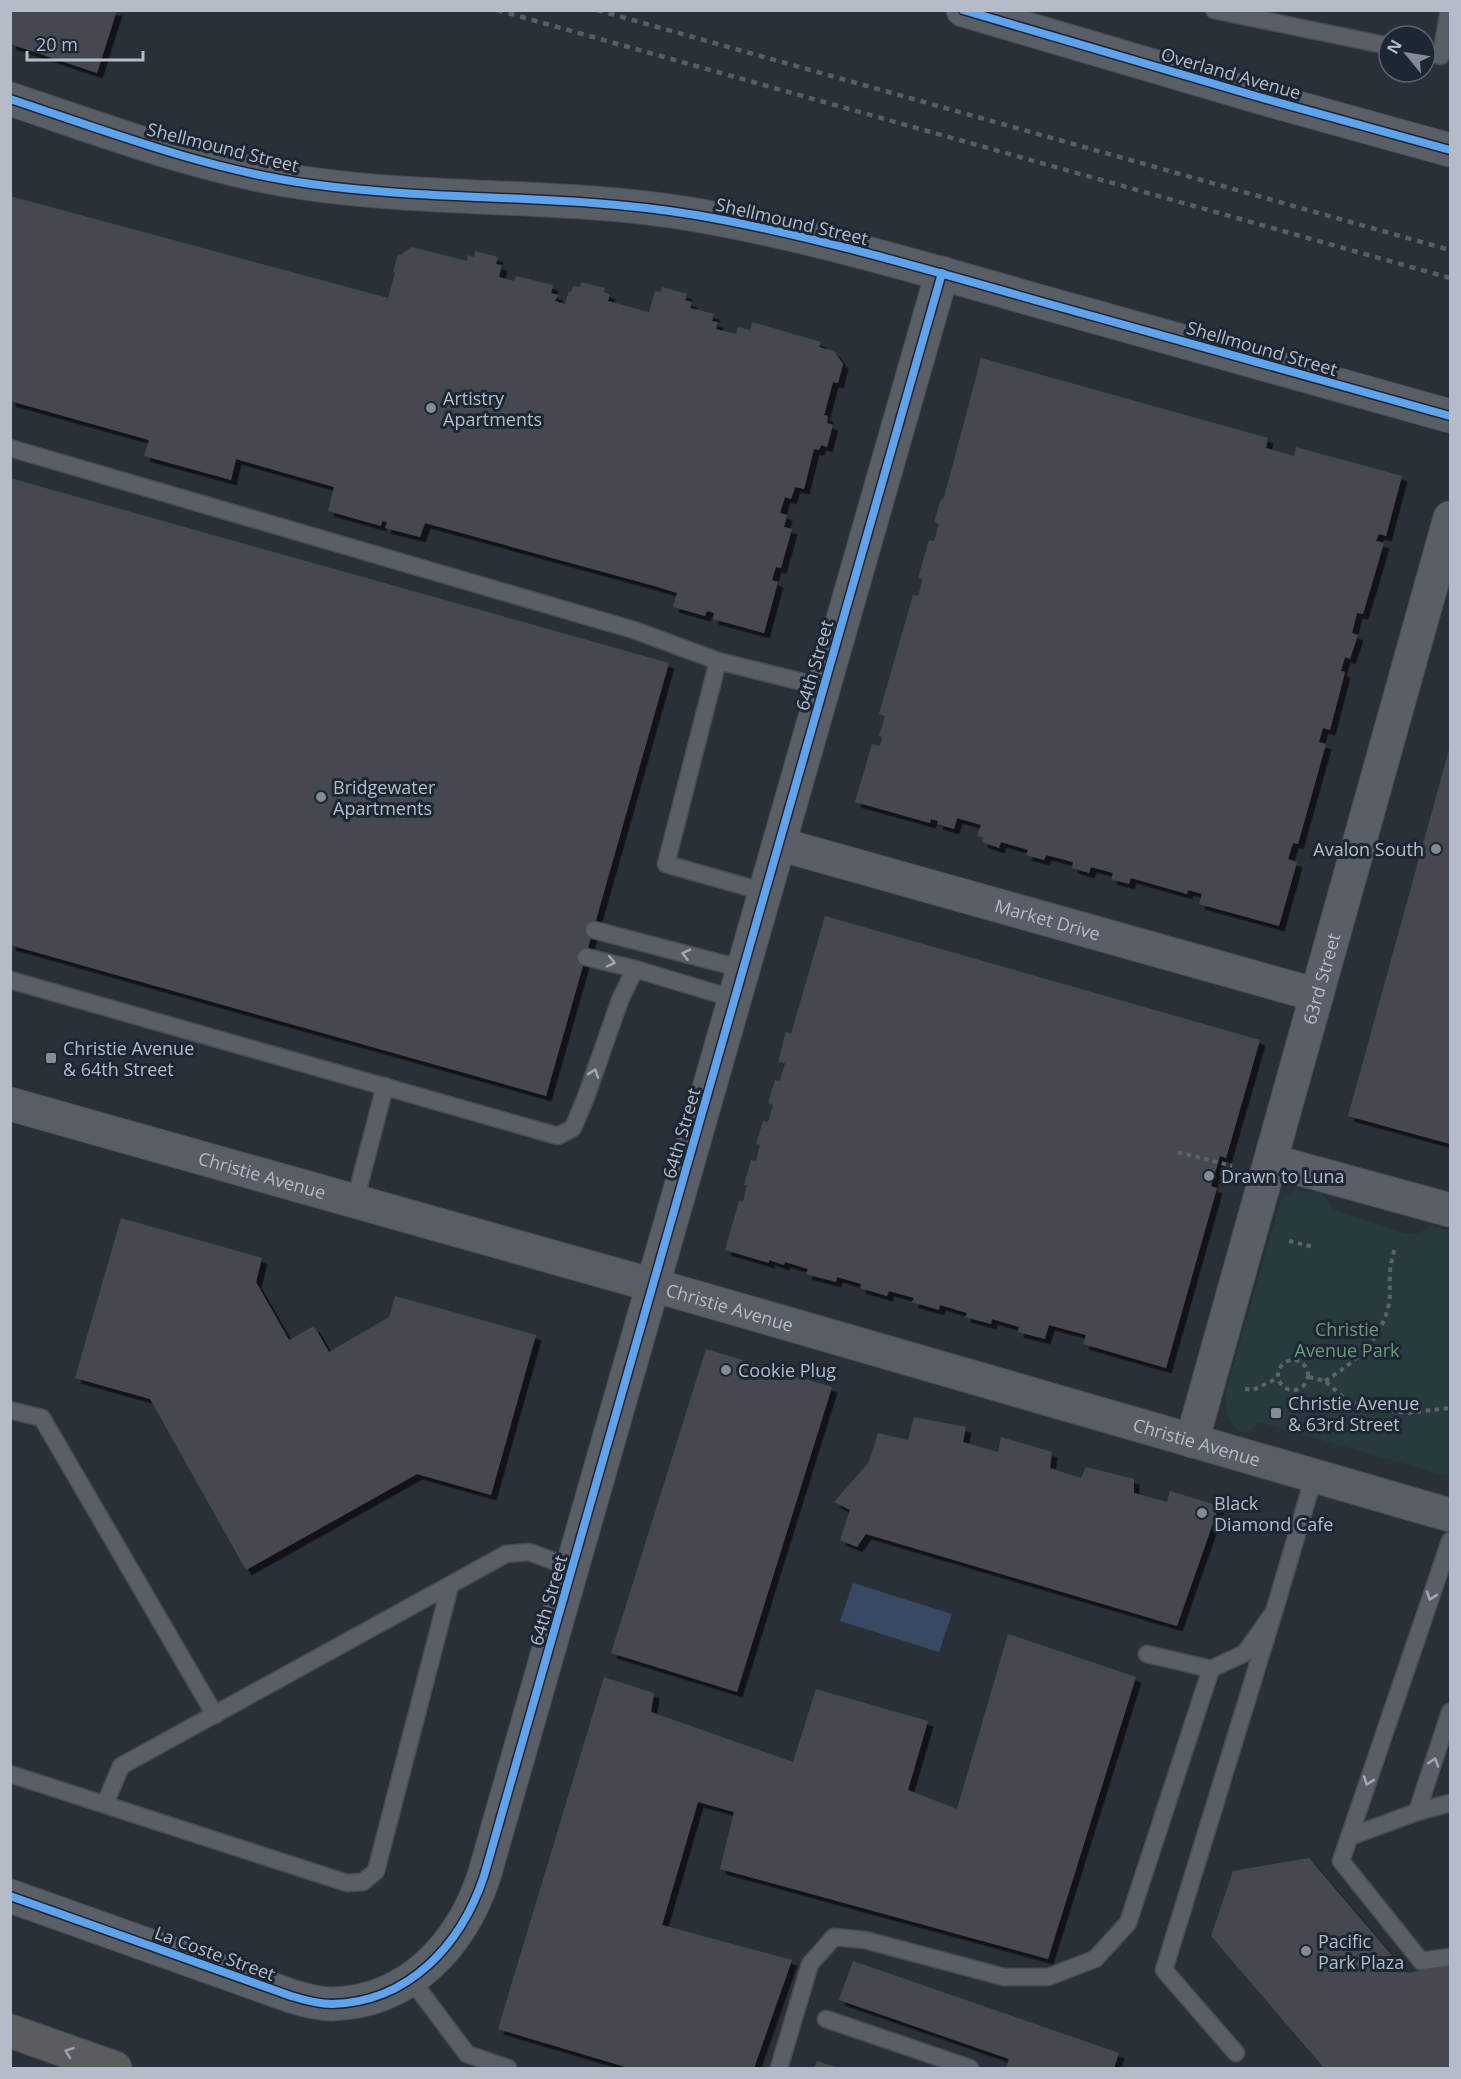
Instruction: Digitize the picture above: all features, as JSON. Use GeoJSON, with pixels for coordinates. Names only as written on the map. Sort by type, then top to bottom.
{"type":"FeatureCollection","features":[{"type":"Feature","properties":{"kind":"highway"},"geometry":{"type":"LineString","coordinates":[[10,2031],[115,2068]]}},
{"type":"Feature","properties":{"kind":"street","name":"Overland Avenue"},"geometry":{"type":"LineString","coordinates":[[963,10],[1005,17],[1259,98],[1450,150]]}},
{"type":"Feature","properties":{"kind":"street","name":"Shellmound Street"},"geometry":{"type":"LineString","coordinates":[[10,99],[176,153],[275,178],[353,189],[573,200],[655,208],[771,230],[942,273],[1450,416]]}},
{"type":"Feature","properties":{"kind":"street","name":"64th Street"},"geometry":{"type":"LineString","coordinates":[[410,1978],[426,1966],[457,1934],[477,1896],[573,1568],[942,273]]}},
{"type":"Feature","properties":{"kind":"street","name":"63rd Street"},"geometry":{"type":"LineString","coordinates":[[1192,1441],[1450,518]]}},
{"type":"Feature","properties":{"kind":"street","name":"Market Drive"},"geometry":{"type":"LineString","coordinates":[[779,844],[1317,995]]}},
{"type":"Feature","properties":{"kind":"street","name":"Christie Avenue"},"geometry":{"type":"LineString","coordinates":[[10,1104],[653,1285],[1450,1515]]}},
{"type":"Feature","properties":{"kind":"street"},"geometry":{"type":"LineString","coordinates":[[1271,1161],[1450,1210]]}},
{"type":"Feature","properties":{"kind":"street","name":"La Coste Street"},"geometry":{"type":"LineString","coordinates":[[10,1896],[311,2002],[330,2004],[371,1998],[391,1990],[410,1978]]}},
{"type":"Feature","properties":{"kind":"lane"},"geometry":{"type":"LineString","coordinates":[[1214,10],[1377,44]]}},
{"type":"Feature","properties":{"kind":"lane"},"geometry":{"type":"LineString","coordinates":[[1437,55],[1441,56],[1449,10]]}},
{"type":"Feature","properties":{"kind":"lane"},"geometry":{"type":"LineString","coordinates":[[10,448],[634,630],[718,662],[823,687]]}},
{"type":"Feature","properties":{"kind":"lane"},"geometry":{"type":"LineString","coordinates":[[718,662],[666,864],[765,892]]}},
{"type":"Feature","properties":{"kind":"lane"},"geometry":{"type":"LineString","coordinates":[[594,930],[739,984]]}},
{"type":"Feature","properties":{"kind":"lane"},"geometry":{"type":"LineString","coordinates":[[586,957],[635,969],[739,984]]}},
{"type":"Feature","properties":{"kind":"lane"},"geometry":{"type":"LineString","coordinates":[[10,980],[558,1136],[573,1128],[620,1000],[635,969]]}},
{"type":"Feature","properties":{"kind":"lane"},"geometry":{"type":"LineString","coordinates":[[355,1201],[385,1086]]}},
{"type":"Feature","properties":{"kind":"lane"},"geometry":{"type":"LineString","coordinates":[[10,1410],[42,1418],[215,1715]]}},
{"type":"Feature","properties":{"kind":"lane"},"geometry":{"type":"LineString","coordinates":[[1236,2053],[1164,1970],[1314,1476]]}},
{"type":"Feature","properties":{"kind":"lane"},"geometry":{"type":"LineString","coordinates":[[1450,1541],[1341,1861],[1421,1961],[1450,1956]]}},
{"type":"Feature","properties":{"kind":"lane"},"geometry":{"type":"LineString","coordinates":[[105,1804],[121,1767],[506,1554],[529,1552],[573,1568]]}},
{"type":"Feature","properties":{"kind":"lane"},"geometry":{"type":"LineString","coordinates":[[10,1774],[347,1882],[363,1882],[376,1871],[450,1586]]}},
{"type":"Feature","properties":{"kind":"lane"},"geometry":{"type":"LineString","coordinates":[[1147,1654],[1210,1668],[1245,1653],[1274,1612]]}},
{"type":"Feature","properties":{"kind":"lane"},"geometry":{"type":"LineString","coordinates":[[778,2068],[810,1964],[834,1937],[865,1940],[1004,1977],[1048,1977],[1095,1959],[1128,1923],[1210,1668]]}},
{"type":"Feature","properties":{"kind":"lane"},"geometry":{"type":"LineString","coordinates":[[1417,1812],[1450,1712]]}},
{"type":"Feature","properties":{"kind":"lane"},"geometry":{"type":"LineString","coordinates":[[1349,1837],[1417,1812],[1450,1803]]}},
{"type":"Feature","properties":{"kind":"lane"},"geometry":{"type":"LineString","coordinates":[[410,1978],[467,2054],[508,2068]]}},
{"type":"Feature","properties":{"kind":"lane"},"geometry":{"type":"LineString","coordinates":[[826,2019],[970,2068]]}},
{"type":"Feature","properties":{"kind":"path"},"geometry":{"type":"LineString","coordinates":[[1178,1152],[1235,1167]]}},
{"type":"Feature","properties":{"kind":"path"},"geometry":{"type":"LineString","coordinates":[[1289,1241],[1311,1248]]}},
{"type":"Feature","properties":{"kind":"path"},"geometry":{"type":"LineString","coordinates":[[1325,1381],[1358,1358],[1382,1326],[1389,1302],[1390,1274],[1395,1247]]}},
{"type":"Feature","properties":{"kind":"path"},"geometry":{"type":"LineString","coordinates":[[1296,1359],[1307,1367],[1309,1377],[1305,1385],[1295,1390],[1285,1388],[1280,1383],[1278,1373],[1282,1363],[1296,1359]]}},
{"type":"Feature","properties":{"kind":"path"},"geometry":{"type":"LineString","coordinates":[[1309,1377],[1325,1381],[1354,1403],[1380,1410],[1407,1413],[1450,1408]]}},
{"type":"Feature","properties":{"kind":"path"},"geometry":{"type":"LineString","coordinates":[[1245,1389],[1253,1390],[1278,1378]]}},
{"type":"Feature","properties":{"kind":"green space","name":"Christie Avenue Park"},"geometry":{"type":"Polygon","coordinates":[[[1295,1190],[1321,1193],[1334,1210],[1406,1234],[1416,1234],[1432,1226],[1450,1231],[1450,1477],[1259,1422],[1252,1430],[1245,1432],[1239,1430],[1229,1418],[1225,1400],[1226,1391],[1280,1203],[1283,1197],[1295,1190]]]}},
{"type":"Feature","properties":{"kind":"water"},"geometry":{"type":"Polygon","coordinates":[[[853,1583],[952,1614],[939,1652],[840,1621],[853,1583]]]}},
{"type":"Feature","properties":{"kind":"building"},"geometry":{"type":"Polygon","coordinates":[[[10,10],[117,10],[97,73],[10,44],[10,10]]]}},
{"type":"Feature","properties":{"kind":"building","name":"Artistry Apartments"},"geometry":{"type":"Polygon","coordinates":[[[10,196],[388,298],[398,254],[412,247],[467,261],[468,255],[474,257],[475,251],[498,257],[496,264],[502,265],[499,277],[514,281],[516,276],[553,285],[551,293],[558,295],[555,301],[565,304],[569,291],[571,292],[573,286],[580,287],[581,282],[605,288],[604,292],[610,294],[608,301],[649,312],[655,291],[661,292],[662,287],[687,294],[685,300],[692,302],[690,308],[714,314],[712,321],[718,322],[716,329],[736,334],[738,327],[750,330],[752,322],[821,342],[819,347],[834,351],[843,364],[838,383],[833,382],[824,415],[828,416],[827,423],[833,425],[827,447],[821,445],[819,450],[814,449],[804,489],[795,487],[791,499],[785,497],[780,513],[787,515],[784,527],[792,529],[781,568],[776,567],[772,580],[778,582],[764,633],[713,619],[714,613],[707,611],[705,616],[673,607],[677,593],[658,587],[425,523],[420,537],[385,528],[387,522],[382,521],[381,526],[328,511],[334,487],[236,459],[231,480],[144,456],[149,440],[10,401],[10,196]]]}},
{"type":"Feature","properties":{"kind":"building"},"geometry":{"type":"Polygon","coordinates":[[[981,358],[1268,438],[1266,448],[1294,456],[1296,447],[1402,476],[1386,536],[1379,534],[1376,541],[1384,543],[1363,614],[1357,613],[1352,633],[1358,635],[1350,659],[1345,657],[1341,671],[1345,672],[1330,730],[1323,728],[1319,742],[1326,744],[1298,844],[1293,843],[1288,859],[1297,862],[1279,926],[1199,904],[1202,894],[1188,890],[1187,894],[1131,878],[1129,884],[1111,879],[1113,873],[1091,867],[1089,873],[1072,868],[1073,862],[1046,855],[1044,860],[1026,855],[1028,850],[1001,842],[999,848],[982,842],[983,837],[977,836],[981,825],[957,818],[954,829],[937,824],[938,821],[931,819],[930,823],[855,802],[872,744],[880,746],[882,737],[879,736],[885,716],[879,714],[913,595],[918,596],[923,579],[918,578],[929,540],[934,541],[939,524],[934,522],[941,499],[943,500],[981,358]]]}},
{"type":"Feature","properties":{"kind":"building","name":"Bridgewater Apartments"},"geometry":{"type":"Polygon","coordinates":[[[10,478],[669,663],[546,1096],[10,945],[10,478]]]}},
{"type":"Feature","properties":{"kind":"building","name":"Avalon South"},"geometry":{"type":"Polygon","coordinates":[[[1450,746],[1450,1144],[1348,1116],[1450,746]]]}},
{"type":"Feature","properties":{"kind":"building"},"geometry":{"type":"Polygon","coordinates":[[[825,916],[1260,1040],[1226,1158],[1220,1156],[1211,1186],[1217,1188],[1166,1368],[1083,1344],[1086,1335],[1049,1325],[1045,1339],[1018,1332],[1019,1327],[992,1319],[991,1324],[965,1317],[967,1313],[940,1305],[939,1310],[912,1302],[914,1298],[889,1291],[887,1296],[860,1288],[861,1284],[837,1277],[836,1282],[806,1274],[808,1269],[785,1262],[784,1265],[769,1260],[769,1263],[725,1250],[739,1201],[743,1202],[747,1185],[744,1185],[751,1160],[756,1161],[760,1145],[756,1144],[763,1121],[768,1122],[773,1105],[768,1103],[775,1080],[780,1081],[785,1063],[778,1062],[786,1032],[791,1034],[825,916]]]}},
{"type":"Feature","properties":{"kind":"building"},"geometry":{"type":"Polygon","coordinates":[[[121,1218],[262,1258],[256,1282],[289,1340],[314,1326],[329,1352],[389,1317],[395,1296],[536,1335],[491,1495],[417,1474],[246,1570],[150,1399],[75,1378],[121,1218]]]}},
{"type":"Feature","properties":{"kind":"building"},"geometry":{"type":"Polygon","coordinates":[[[706,1349],[832,1387],[737,1692],[611,1653],[706,1349]]]}},
{"type":"Feature","properties":{"kind":"building"},"geometry":{"type":"Polygon","coordinates":[[[914,1417],[966,1427],[963,1442],[998,1452],[1001,1437],[1052,1452],[1050,1468],[1081,1478],[1086,1467],[1134,1479],[1134,1493],[1167,1502],[1170,1491],[1219,1506],[1177,1626],[866,1534],[857,1547],[840,1540],[850,1510],[834,1502],[869,1462],[878,1433],[908,1440],[914,1417]]]}},
{"type":"Feature","properties":{"kind":"building"},"geometry":{"type":"Polygon","coordinates":[[[1008,1634],[1136,1677],[1048,1959],[720,1869],[734,1812],[698,1802],[662,1925],[792,1960],[754,2068],[629,2068],[498,2029],[604,1677],[654,1693],[651,1712],[793,1762],[816,1689],[928,1721],[908,1790],[957,1809],[1008,1634]]]}},
{"type":"Feature","properties":{"kind":"building","name":"Pacific Park Plaza"},"geometry":{"type":"Polygon","coordinates":[[[1309,1858],[1407,1973],[1450,1965],[1450,2068],[1324,2068],[1211,1936],[1233,1871],[1309,1858]]]}},
{"type":"Feature","properties":{"kind":"building"},"geometry":{"type":"Polygon","coordinates":[[[853,1961],[1119,2053],[1114,2068],[1006,2068],[1009,2059],[839,2000],[853,1961]]]}},
{"type":"Feature","properties":{"kind":"building"},"geometry":{"type":"Polygon","coordinates":[[[817,2061],[838,2068],[814,2068],[817,2061]]]}},
{"type":"Feature","properties":{"kind":"railway"},"geometry":{"type":"LineString","coordinates":[[497,10],[1450,278]]}},
{"type":"Feature","properties":{"kind":"railway"},"geometry":{"type":"LineString","coordinates":[[597,10],[1450,250]]}},
{"type":"Feature","properties":{"kind":"cycle path"},"geometry":{"type":"LineString","coordinates":[[963,10],[1259,97],[1450,150]]}},
{"type":"Feature","properties":{"kind":"cycle path"},"geometry":{"type":"LineString","coordinates":[[10,99],[159,149],[273,178],[359,190],[600,203],[648,208],[740,223],[913,266],[1450,416]]}},
{"type":"Feature","properties":{"kind":"cycle path"},"geometry":{"type":"LineString","coordinates":[[10,1896],[291,1996],[327,2004],[360,2001],[385,1993],[408,1981],[446,1946],[461,1925],[484,1876],[942,273]]}},
{"type":"Feature","properties":{"kind":"place","name":"Artistry Apartments"},"geometry":{"type":"Point","coordinates":[431,408]}},
{"type":"Feature","properties":{"kind":"place","name":"Bridgewater Apartments"},"geometry":{"type":"Point","coordinates":[321,797]}},
{"type":"Feature","properties":{"kind":"place","name":"Avalon South"},"geometry":{"type":"Point","coordinates":[1436,849]}},
{"type":"Feature","properties":{"kind":"place","name":"Christie Avenue & 64th Street"},"geometry":{"type":"Point","coordinates":[51,1058]}},
{"type":"Feature","properties":{"kind":"place","name":"Drawn to Luna"},"geometry":{"type":"Point","coordinates":[1209,1176]}},
{"type":"Feature","properties":{"kind":"place","name":"Cookie Plug"},"geometry":{"type":"Point","coordinates":[726,1370]}},
{"type":"Feature","properties":{"kind":"place","name":"Christie Avenue & 63rd Street"},"geometry":{"type":"Point","coordinates":[1276,1413]}},
{"type":"Feature","properties":{"kind":"place","name":"Black Diamond Cafe"},"geometry":{"type":"Point","coordinates":[1202,1513]}},
{"type":"Feature","properties":{"kind":"place","name":"Pacific Park Plaza"},"geometry":{"type":"Point","coordinates":[1306,1951]}}]}
